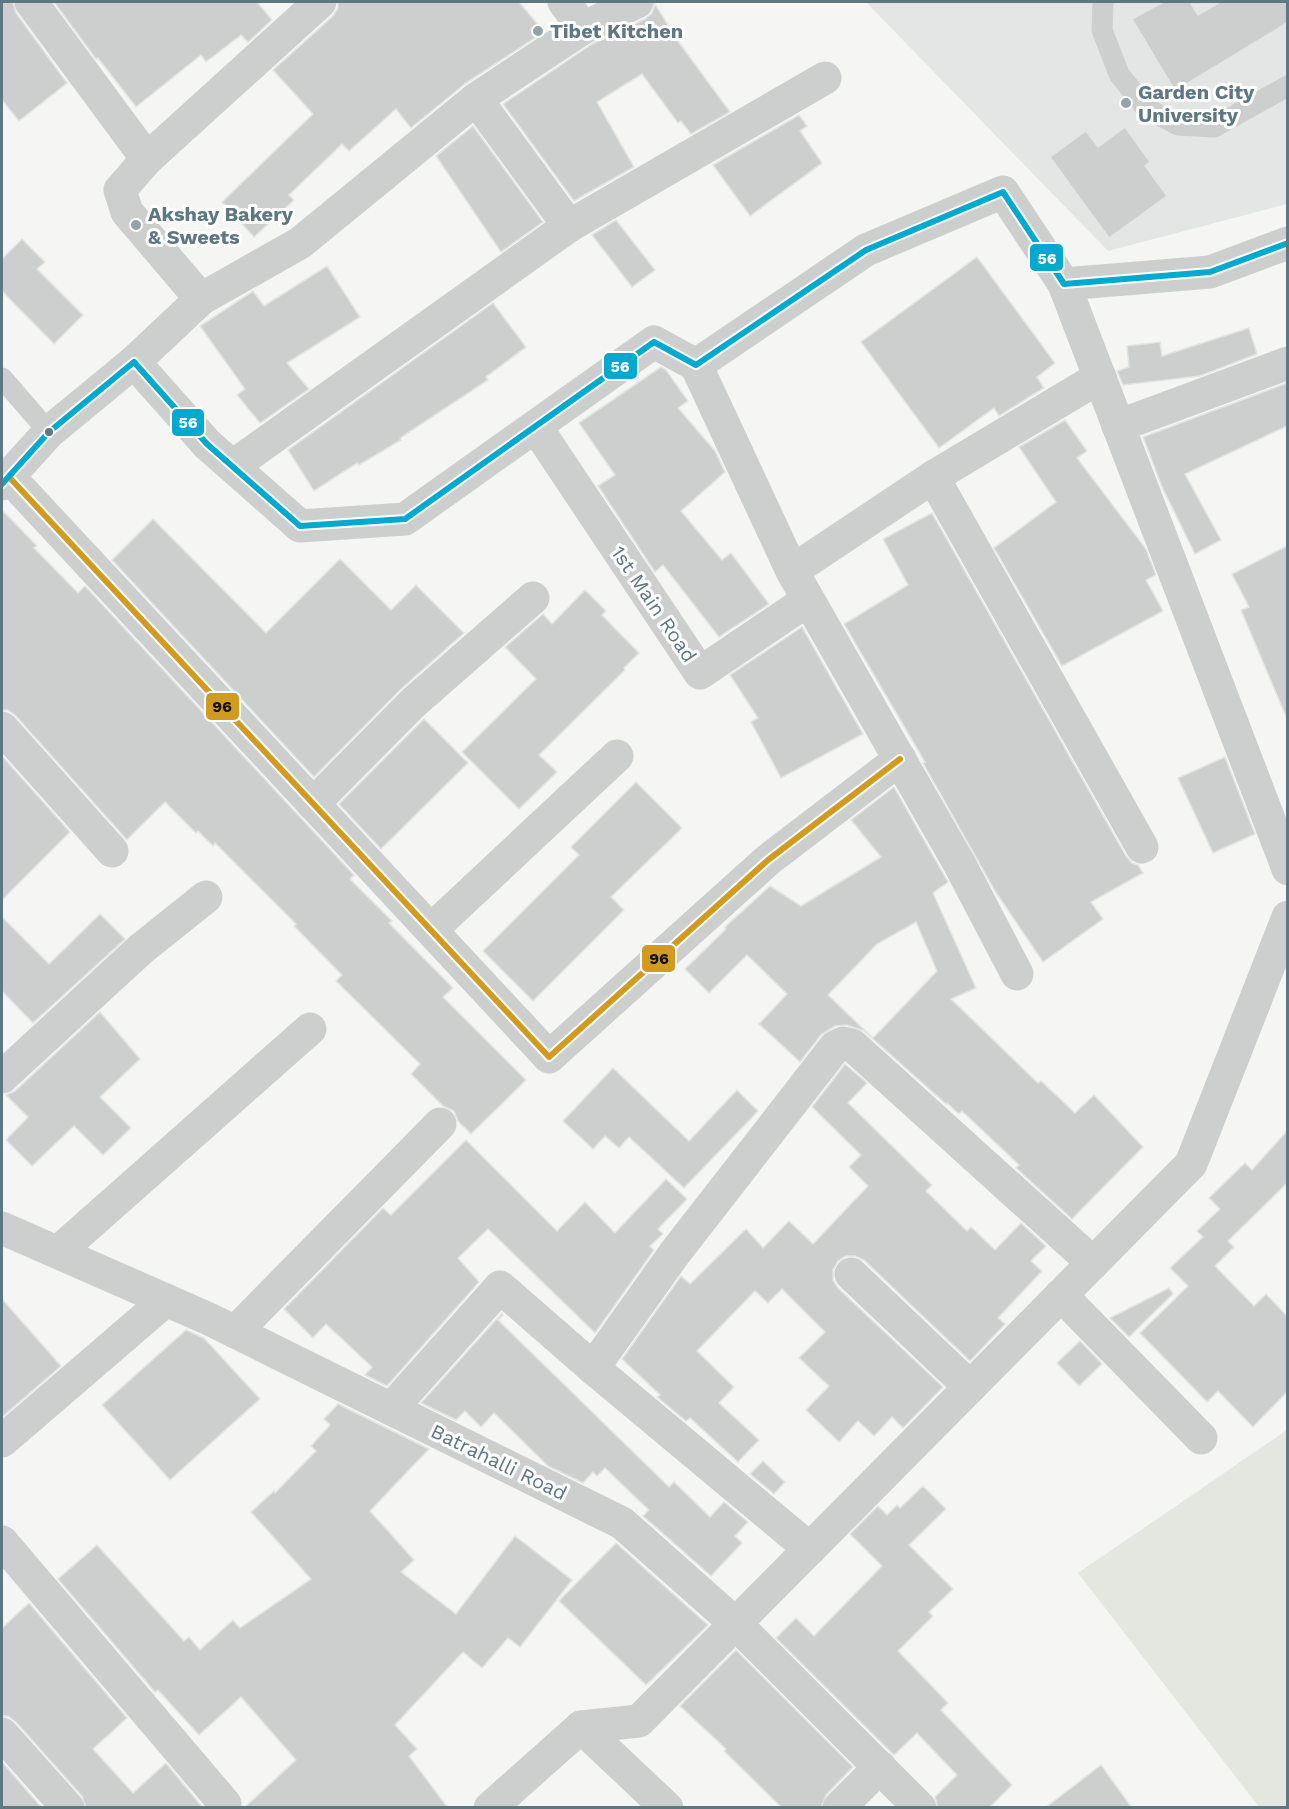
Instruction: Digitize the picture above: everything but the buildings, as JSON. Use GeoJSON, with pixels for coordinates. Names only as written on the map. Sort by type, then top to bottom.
{"type":"FeatureCollection","features":[{"type":"Feature","properties":{"kind":"street"},"geometry":{"type":"LineString","coordinates":[[31,2],[147,159]]}},
{"type":"Feature","properties":{"kind":"street"},"geometry":{"type":"LineString","coordinates":[[564,2],[583,28]]}},
{"type":"Feature","properties":{"kind":"street"},"geometry":{"type":"LineString","coordinates":[[637,2],[583,28],[476,99],[300,243],[201,299],[134,362],[49,432],[5,480],[313,804],[549,1057],[768,860],[900,759]]}},
{"type":"Feature","properties":{"kind":"street"},"geometry":{"type":"LineString","coordinates":[[201,299],[127,212],[120,190],[147,159],[308,6]]}},
{"type":"Feature","properties":{"kind":"street"},"geometry":{"type":"LineString","coordinates":[[233,466],[568,226],[825,78]]}},
{"type":"Feature","properties":{"kind":"street"},"geometry":{"type":"LineString","coordinates":[[476,99],[568,226]]}},
{"type":"Feature","properties":{"kind":"street"},"geometry":{"type":"LineString","coordinates":[[696,365],[866,250],[1003,192],[1064,284],[1287,869]]}},
{"type":"Feature","properties":{"kind":"street"},"geometry":{"type":"LineString","coordinates":[[1064,284],[1210,272],[1287,243]]}},
{"type":"Feature","properties":{"kind":"street"},"geometry":{"type":"LineString","coordinates":[[134,362],[207,444],[300,526],[405,519],[654,342],[696,365],[792,571],[960,865],[1017,974]]}},
{"type":"Feature","properties":{"kind":"street"},"geometry":{"type":"LineString","coordinates":[[1118,426],[1287,363]]}},
{"type":"Feature","properties":{"kind":"street"},"geometry":{"type":"LineString","coordinates":[[792,571],[933,477],[1100,377]]}},
{"type":"Feature","properties":{"kind":"street","name":"1st Main Road"},"geometry":{"type":"LineString","coordinates":[[536,427],[700,673],[808,600]]}},
{"type":"Feature","properties":{"kind":"street"},"geometry":{"type":"LineString","coordinates":[[933,477],[1142,847]]}},
{"type":"Feature","properties":{"kind":"street"},"geometry":{"type":"LineString","coordinates":[[313,804],[413,703],[533,598]]}},
{"type":"Feature","properties":{"kind":"street"},"geometry":{"type":"LineString","coordinates":[[2,728],[112,851]]}},
{"type":"Feature","properties":{"kind":"street"},"geometry":{"type":"LineString","coordinates":[[431,930],[617,756]]}},
{"type":"Feature","properties":{"kind":"street"},"geometry":{"type":"LineString","coordinates":[[2,1077],[141,949],[206,897]]}},
{"type":"Feature","properties":{"kind":"street"},"geometry":{"type":"LineString","coordinates":[[490,1808],[581,1727],[639,1721],[737,1625],[1191,1164],[1287,917]]}},
{"type":"Feature","properties":{"kind":"street"},"geometry":{"type":"LineString","coordinates":[[58,1252],[310,1029]]}},
{"type":"Feature","properties":{"kind":"street"},"geometry":{"type":"LineString","coordinates":[[593,1368],[674,1254],[836,1047],[843,1043],[852,1045],[1093,1263]]}},
{"type":"Feature","properties":{"kind":"street"},"geometry":{"type":"LineString","coordinates":[[235,1332],[440,1124]]}},
{"type":"Feature","properties":{"kind":"street","name":"Batrahalli Road"},"geometry":{"type":"LineString","coordinates":[[2,1228],[235,1332],[622,1522],[737,1625],[920,1808]]}},
{"type":"Feature","properties":{"kind":"street"},"geometry":{"type":"LineString","coordinates":[[851,1274],[970,1387]]}},
{"type":"Feature","properties":{"kind":"street"},"geometry":{"type":"LineString","coordinates":[[391,1409],[500,1287],[593,1368],[810,1549]]}},
{"type":"Feature","properties":{"kind":"street"},"geometry":{"type":"LineString","coordinates":[[1061,1295],[1201,1438]]}},
{"type":"Feature","properties":{"kind":"street"},"geometry":{"type":"LineString","coordinates":[[2,1441],[166,1300]]}},
{"type":"Feature","properties":{"kind":"street"},"geometry":{"type":"LineString","coordinates":[[2,1542],[225,1804]]}},
{"type":"Feature","properties":{"kind":"street"},"geometry":{"type":"LineString","coordinates":[[581,1727],[667,1808]]}},
{"type":"Feature","properties":{"kind":"street"},"geometry":{"type":"LineString","coordinates":[[2,1734],[68,1808]]}},
{"type":"Feature","properties":{"kind":"street"},"geometry":{"type":"LineString","coordinates":[[839,1808],[880,1767]]}},
{"type":"Feature","properties":{"kind":"lane"},"geometry":{"type":"LineString","coordinates":[[1103,2],[1102,30],[1119,74],[1146,108],[1178,125],[1214,127],[1287,86]]}},
{"type":"Feature","properties":{"kind":"lane"},"geometry":{"type":"LineString","coordinates":[[2,378],[49,432]]}},
{"type":"Feature","properties":{"kind":"shaded area","name":"Garden City University"},"geometry":{"type":"Polygon","coordinates":[[[866,2],[1287,2],[1287,204],[1108,251],[866,2]]]}},
{"type":"Feature","properties":{"kind":"shaded area"},"geometry":{"type":"Polygon","coordinates":[[[1287,1430],[1287,1807],[1259,1807],[1078,1573],[1287,1430]]]}},
{"type":"Feature","properties":{"kind":"transit line","name":"56"},"geometry":{"type":"LineString","coordinates":[[2,484],[49,432],[134,362],[207,444],[300,526],[405,519],[654,342],[696,365],[866,250],[1003,192],[1064,284],[1210,272],[1288,243]]}},
{"type":"Feature","properties":{"kind":"transit line","name":"96"},"geometry":{"type":"LineString","coordinates":[[9,477],[549,1057],[768,860],[900,759]]}},
{"type":"Feature","properties":{"kind":"place","name":"Tibet Kitchen"},"geometry":{"type":"Point","coordinates":[538,31]}},
{"type":"Feature","properties":{"kind":"place","name":"Garden City University"},"geometry":{"type":"Point","coordinates":[1126,103]}},
{"type":"Feature","properties":{"kind":"place","name":"Akshay Bakery & Sweets"},"geometry":{"type":"Point","coordinates":[136,225]}}]}
